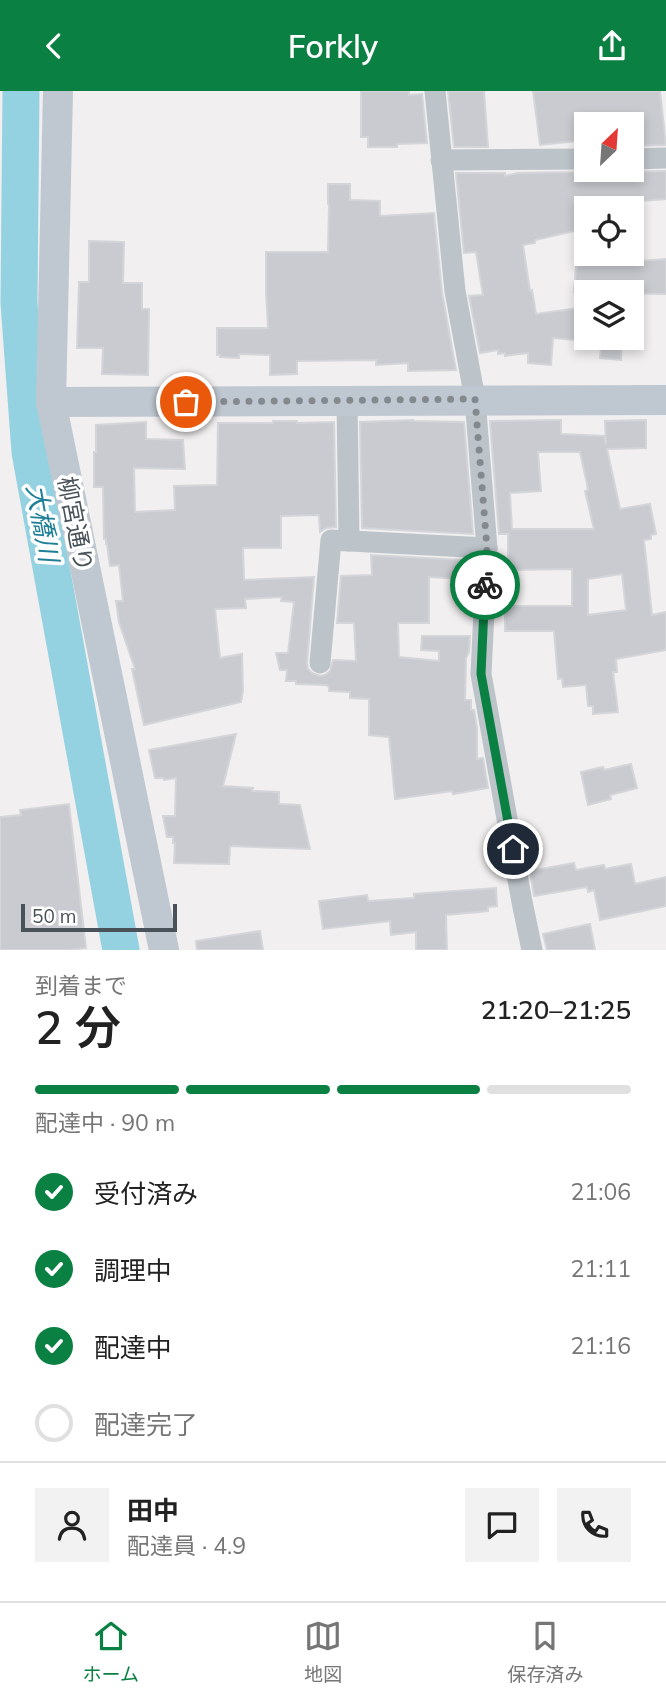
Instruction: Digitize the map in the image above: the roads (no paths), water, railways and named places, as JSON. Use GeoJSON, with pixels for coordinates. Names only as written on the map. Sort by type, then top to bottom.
{"type":"FeatureCollection","features":[{"type":"Feature","properties":{"kind":"street","name":"柳宮通り"},"geometry":{"type":"LineString","coordinates":[[58,91],[51,402],[164,950]]}},
{"type":"Feature","properties":{"kind":"street"},"geometry":{"type":"LineString","coordinates":[[435,91],[455,291],[475,399],[487,548],[481,674],[532,950]]}},
{"type":"Feature","properties":{"kind":"street"},"geometry":{"type":"LineString","coordinates":[[644,159],[666,158]]}},
{"type":"Feature","properties":{"kind":"street"},"geometry":{"type":"LineString","coordinates":[[441,160],[574,159]]}},
{"type":"Feature","properties":{"kind":"street"},"geometry":{"type":"LineString","coordinates":[[51,402],[666,400]]}},
{"type":"Feature","properties":{"kind":"street"},"geometry":{"type":"LineString","coordinates":[[347,401],[348,541]]}},
{"type":"Feature","properties":{"kind":"street"},"geometry":{"type":"LineString","coordinates":[[320,663],[331,540],[487,548]]}},
{"type":"Feature","properties":{"kind":"waterway","name":"大橋川"},"geometry":{"type":"LineString","coordinates":[[21,91],[19,303],[30,452],[121,950]]}}]}
